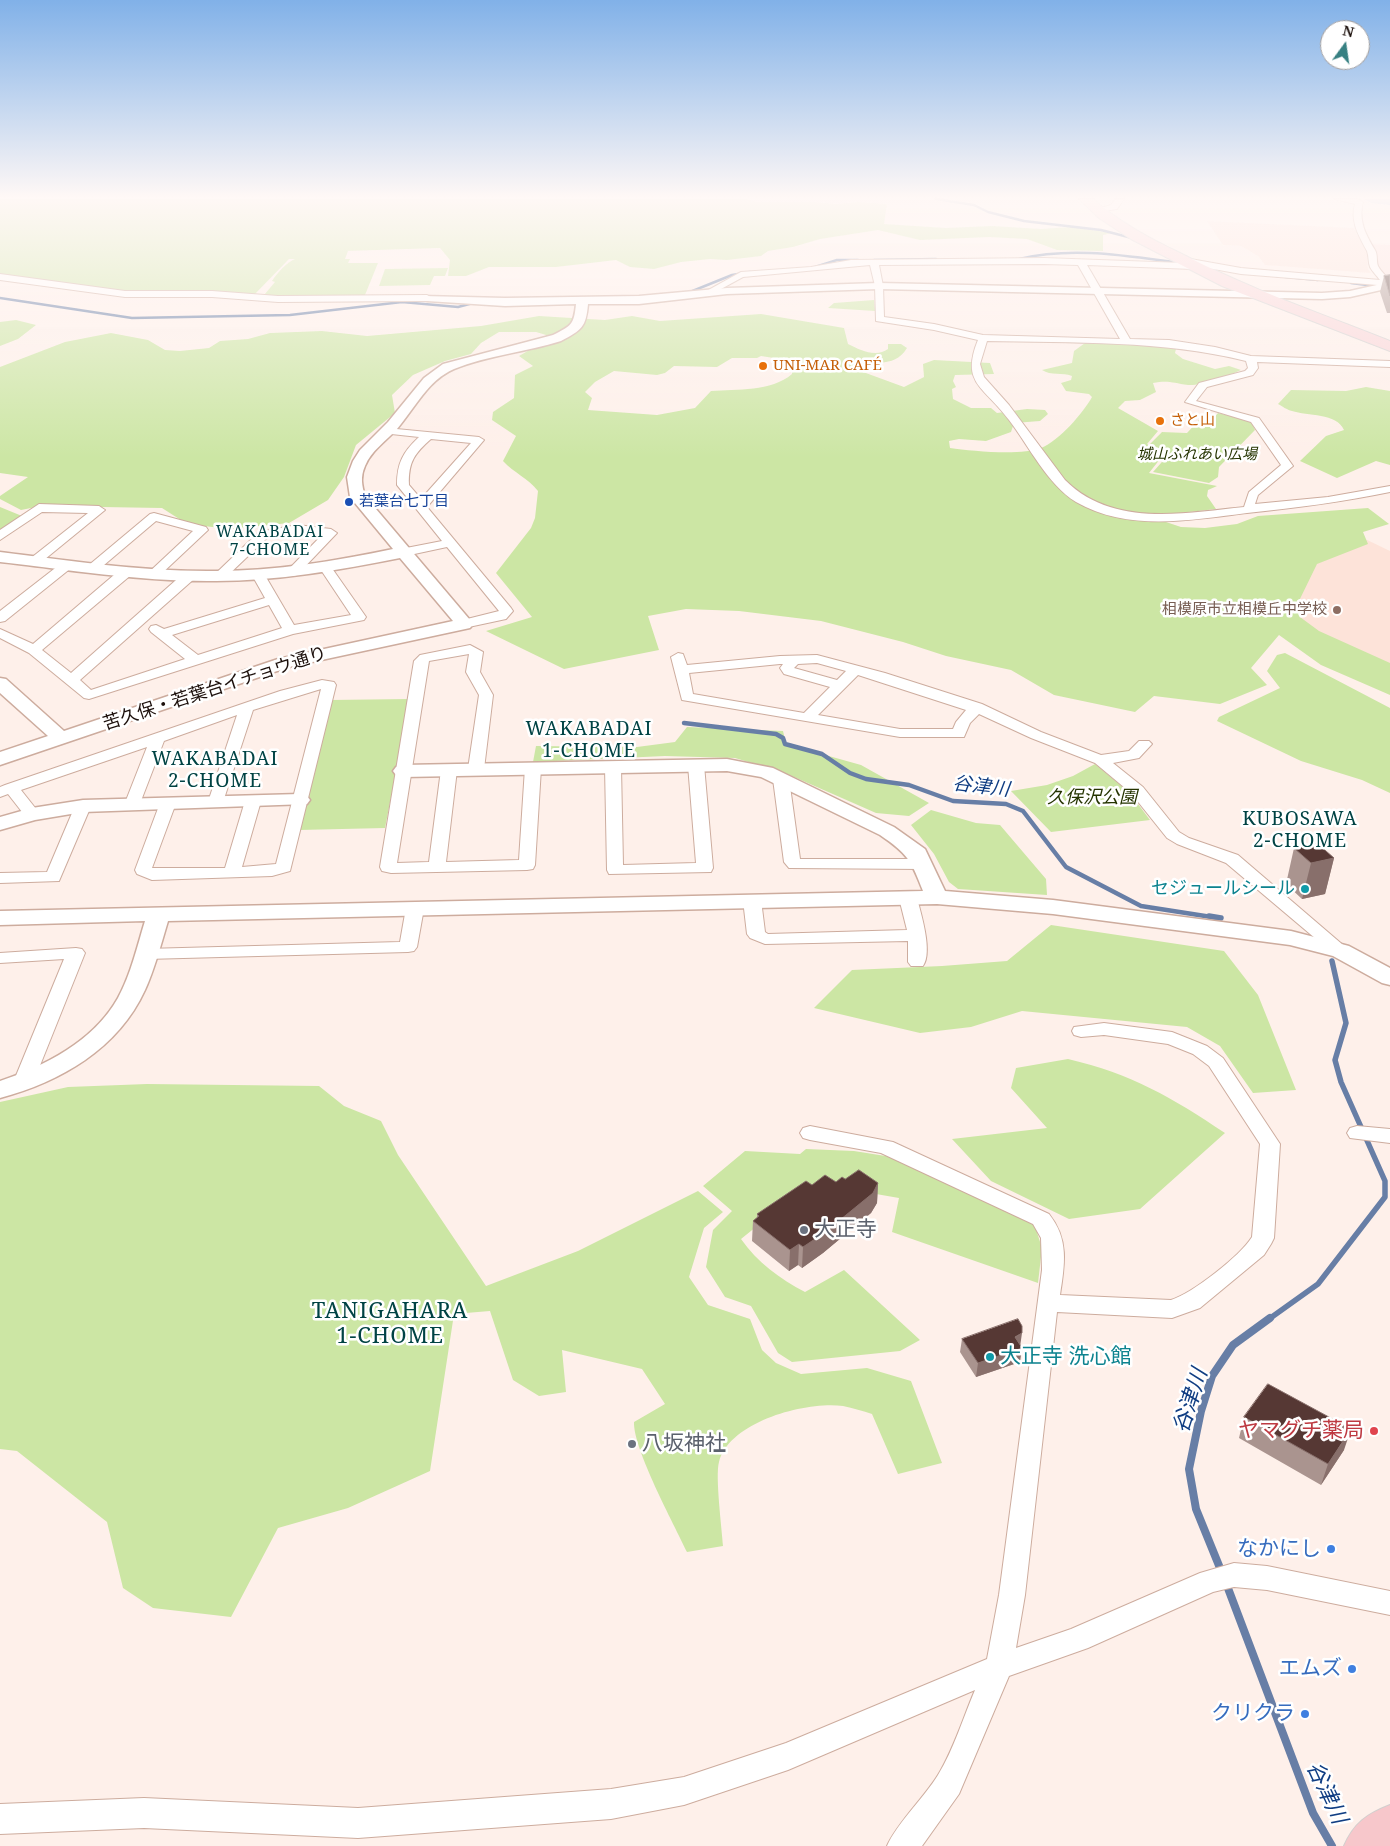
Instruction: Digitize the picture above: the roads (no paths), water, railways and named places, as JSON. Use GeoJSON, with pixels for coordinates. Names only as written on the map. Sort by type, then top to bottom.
{"type":"FeatureCollection","features":[{"type":"Feature","properties":{"kind":"main road"},"geometry":{"type":"LineString","coordinates":[[1233,285],[1251,294],[1390,346]]}},
{"type":"Feature","properties":{"kind":"street"},"geometry":{"type":"LineString","coordinates":[[60,285],[125,294],[212,294],[278,299],[427,298],[486,301],[582,301],[639,300],[708,293],[879,286],[1337,295],[1383,285]]}},
{"type":"Feature","properties":{"kind":"street"},"geometry":{"type":"LineString","coordinates":[[708,293],[722,285]]}},
{"type":"Feature","properties":{"kind":"street"},"geometry":{"type":"LineString","coordinates":[[1093,285],[1126,341]]}},
{"type":"Feature","properties":{"kind":"street"},"geometry":{"type":"LineString","coordinates":[[879,286],[879,319],[934,327],[983,338],[1126,341],[1192,346],[1251,359],[1390,364]]}},
{"type":"Feature","properties":{"kind":"street"},"geometry":{"type":"LineString","coordinates":[[428,436],[409,453],[403,464],[403,485],[506,611],[501,616],[464,624],[358,497],[355,490],[356,465],[363,454],[401,417],[412,397],[434,375],[458,363],[539,344],[568,332],[580,322],[582,301]]}},
{"type":"Feature","properties":{"kind":"street"},"geometry":{"type":"LineString","coordinates":[[983,338],[975,358],[976,370],[983,384],[1005,407],[1071,494],[1103,509],[1158,519],[1354,498],[1390,489]]}},
{"type":"Feature","properties":{"kind":"street"},"geometry":{"type":"LineString","coordinates":[[1251,359],[1252,368],[1249,373],[1203,385],[1190,402],[1255,420],[1287,466],[1253,494],[1249,506],[1257,509]]}},
{"type":"Feature","properties":{"kind":"street"},"geometry":{"type":"LineString","coordinates":[[386,431],[479,440],[420,508]]}},
{"type":"Feature","properties":{"kind":"street"},"geometry":{"type":"LineString","coordinates":[[0,536],[39,508],[99,510],[34,561]]}},
{"type":"Feature","properties":{"kind":"street"},"geometry":{"type":"LineString","coordinates":[[94,568],[154,517],[202,530],[153,574]]}},
{"type":"Feature","properties":{"kind":"street"},"geometry":{"type":"LineString","coordinates":[[219,576],[264,535],[297,529],[331,533],[292,572]]}},
{"type":"Feature","properties":{"kind":"street"},"geometry":{"type":"LineString","coordinates":[[2,560],[34,561],[153,574],[189,576],[258,575],[325,567],[451,544]]}},
{"type":"Feature","properties":{"kind":"street"},"geometry":{"type":"LineString","coordinates":[[0,618],[67,565]]}},
{"type":"Feature","properties":{"kind":"street"},"geometry":{"type":"LineString","coordinates":[[0,633],[34,650],[89,695],[290,630],[359,617],[325,567]]}},
{"type":"Feature","properties":{"kind":"street"},"geometry":{"type":"LineString","coordinates":[[34,650],[126,572]]}},
{"type":"Feature","properties":{"kind":"street"},"geometry":{"type":"LineString","coordinates":[[258,575],[290,630]]}},
{"type":"Feature","properties":{"kind":"street"},"geometry":{"type":"LineString","coordinates":[[72,680],[189,576]]}},
{"type":"Feature","properties":{"kind":"street"},"geometry":{"type":"LineString","coordinates":[[162,634],[272,600]]}},
{"type":"Feature","properties":{"kind":"street"},"geometry":{"type":"LineString","coordinates":[[141,618],[195,660]]}},
{"type":"Feature","properties":{"kind":"street","name":"苦久保・若葉台イチョウ通り"},"geometry":{"type":"LineString","coordinates":[[0,759],[284,663],[464,624]]}},
{"type":"Feature","properties":{"kind":"street"},"geometry":{"type":"LineString","coordinates":[[476,769],[486,695],[474,672],[476,652],[470,649],[425,658],[421,661],[387,864],[391,868],[528,865],[532,768]]}},
{"type":"Feature","properties":{"kind":"street"},"geometry":{"type":"LineString","coordinates":[[794,659],[787,668],[789,671],[839,685]]}},
{"type":"Feature","properties":{"kind":"street"},"geometry":{"type":"LineString","coordinates":[[977,708],[960,727],[959,734],[900,733],[687,697],[679,664],[817,659],[856,669],[977,708],[1000,716],[1036,735],[1100,760],[1136,790],[1173,835],[1183,841],[1232,859],[1341,951],[1390,978]]}},
{"type":"Feature","properties":{"kind":"street"},"geometry":{"type":"LineString","coordinates":[[808,717],[856,669]]}},
{"type":"Feature","properties":{"kind":"street"},"geometry":{"type":"LineString","coordinates":[[0,683],[61,738]]}},
{"type":"Feature","properties":{"kind":"street"},"geometry":{"type":"LineString","coordinates":[[32,814],[5,790],[247,707],[322,684],[330,686],[284,867],[272,872],[152,875],[144,872],[143,870],[168,802]]}},
{"type":"Feature","properties":{"kind":"street"},"geometry":{"type":"LineString","coordinates":[[216,802],[247,707]]}},
{"type":"Feature","properties":{"kind":"street"},"geometry":{"type":"LineString","coordinates":[[133,803],[158,737]]}},
{"type":"Feature","properties":{"kind":"street"},"geometry":{"type":"LineString","coordinates":[[1100,760],[1134,755],[1144,744]]}},
{"type":"Feature","properties":{"kind":"street"},"geometry":{"type":"LineString","coordinates":[[403,771],[696,765],[746,767],[781,779],[887,831],[908,846],[923,864],[936,897]]}},
{"type":"Feature","properties":{"kind":"street"},"geometry":{"type":"LineString","coordinates":[[613,766],[615,870],[704,868],[696,765]]}},
{"type":"Feature","properties":{"kind":"street"},"geometry":{"type":"LineString","coordinates":[[437,867],[449,770]]}},
{"type":"Feature","properties":{"kind":"street"},"geometry":{"type":"LineString","coordinates":[[781,779],[792,862],[795,864],[923,864]]}},
{"type":"Feature","properties":{"kind":"street"},"geometry":{"type":"LineString","coordinates":[[0,824],[32,814],[83,806],[168,802],[300,800]]}},
{"type":"Feature","properties":{"kind":"street"},"geometry":{"type":"LineString","coordinates":[[232,872],[253,801]]}},
{"type":"Feature","properties":{"kind":"street"},"geometry":{"type":"LineString","coordinates":[[0,878],[53,876],[83,806]]}},
{"type":"Feature","properties":{"kind":"street"},"geometry":{"type":"LineString","coordinates":[[0,918],[936,897],[1053,907],[1272,935],[1306,941],[1341,951]]}},
{"type":"Feature","properties":{"kind":"street"},"geometry":{"type":"LineString","coordinates":[[908,898],[917,935],[917,962]]}},
{"type":"Feature","properties":{"kind":"street"},"geometry":{"type":"LineString","coordinates":[[752,900],[756,934],[765,939],[917,935]]}},
{"type":"Feature","properties":{"kind":"street"},"geometry":{"type":"LineString","coordinates":[[146,954],[408,947],[415,908]]}},
{"type":"Feature","properties":{"kind":"street"},"geometry":{"type":"LineString","coordinates":[[0,1090],[23,1083],[58,1067],[85,1050],[102,1034],[118,1016],[130,998],[158,915]]}},
{"type":"Feature","properties":{"kind":"street"},"geometry":{"type":"LineString","coordinates":[[0,958],[76,953],[23,1083]]}},
{"type":"Feature","properties":{"kind":"street"},"geometry":{"type":"LineString","coordinates":[[1046,1303],[1172,1309],[1192,1302],[1224,1278],[1256,1248],[1263,1238],[1270,1144],[1216,1062],[1200,1050],[1172,1038],[1104,1029],[1081,1031]]}},
{"type":"Feature","properties":{"kind":"street"},"geometry":{"type":"LineString","coordinates":[[810,1133],[886,1147],[1042,1219],[1050,1229],[1055,1259],[1046,1303],[1012,1595],[1000,1666],[949,1784],[918,1828],[902,1846]]}},
{"type":"Feature","properties":{"kind":"street"},"geometry":{"type":"LineString","coordinates":[[1357,1133],[1388,1137]]}},
{"type":"Feature","properties":{"kind":"street"},"geometry":{"type":"LineString","coordinates":[[0,1819],[144,1813],[358,1823],[611,1804],[684,1791],[828,1740],[1000,1666],[1078,1639],[1221,1578],[1267,1578],[1390,1603]]}},
{"type":"Feature","properties":{"kind":"waterway"},"geometry":{"type":"LineString","coordinates":[[690,292],[707,285]]}},
{"type":"Feature","properties":{"kind":"waterway"},"geometry":{"type":"LineString","coordinates":[[1368,285],[1390,288]]}},
{"type":"Feature","properties":{"kind":"waterway"},"geometry":{"type":"LineString","coordinates":[[0,298],[132,318],[290,315],[402,302],[458,307],[477,302]]}},
{"type":"Feature","properties":{"kind":"waterway","name":"谷津川"},"geometry":{"type":"LineString","coordinates":[[684,723],[776,734],[783,738],[785,744],[822,754],[850,773],[866,779],[909,785],[953,801],[1006,804],[1023,811],[1066,867],[1141,906],[1218,918]]}},
{"type":"Feature","properties":{"kind":"waterway","name":"谷津川"},"geometry":{"type":"LineString","coordinates":[[1209,916],[1221,918]]}},
{"type":"Feature","properties":{"kind":"waterway","name":"谷津川"},"geometry":{"type":"LineString","coordinates":[[1269,1319],[1318,1284],[1385,1197],[1385,1181],[1341,1082],[1335,1060],[1346,1023],[1332,961]]}},
{"type":"Feature","properties":{"kind":"waterway","name":"谷津川"},"geometry":{"type":"LineString","coordinates":[[1222,1573],[1196,1509],[1189,1469],[1201,1411],[1212,1376],[1233,1345],[1270,1318]]}},
{"type":"Feature","properties":{"kind":"waterway","name":"谷津川"},"geometry":{"type":"LineString","coordinates":[[1226,1583],[1313,1813],[1332,1846]]}},
{"type":"Feature","properties":{"kind":"place","name":"UNI-MAR CAFÉ"},"geometry":{"type":"Point","coordinates":[763,366]}},
{"type":"Feature","properties":{"kind":"place","name":"さと山"},"geometry":{"type":"Point","coordinates":[1160,421]}},
{"type":"Feature","properties":{"kind":"place","name":"若葉台七丁目"},"geometry":{"type":"Point","coordinates":[349,502]}},
{"type":"Feature","properties":{"kind":"place","name":"相模原市立相模丘中学校"},"geometry":{"type":"Point","coordinates":[1337,610]}},
{"type":"Feature","properties":{"kind":"place","name":"セジュールシール"},"geometry":{"type":"Point","coordinates":[1305,889]}},
{"type":"Feature","properties":{"kind":"place","name":"大正寺"},"geometry":{"type":"Point","coordinates":[804,1230]}},
{"type":"Feature","properties":{"kind":"place","name":"大正寺 洗心館"},"geometry":{"type":"Point","coordinates":[990,1357]}},
{"type":"Feature","properties":{"kind":"place","name":"ヤマグチ薬局"},"geometry":{"type":"Point","coordinates":[1374,1431]}},
{"type":"Feature","properties":{"kind":"place","name":"八坂神社"},"geometry":{"type":"Point","coordinates":[632,1444]}},
{"type":"Feature","properties":{"kind":"place","name":"なかにし"},"geometry":{"type":"Point","coordinates":[1331,1549]}},
{"type":"Feature","properties":{"kind":"place","name":"エムズ"},"geometry":{"type":"Point","coordinates":[1352,1669]}},
{"type":"Feature","properties":{"kind":"place","name":"クリクラ"},"geometry":{"type":"Point","coordinates":[1305,1714]}},
{"type":"Feature","properties":{"kind":"district","name":"WAKABADAI 7-CHOME"},"geometry":{"type":"Point","coordinates":[270,541]}},
{"type":"Feature","properties":{"kind":"district","name":"WAKABADAI 1-CHOME"},"geometry":{"type":"Point","coordinates":[589,741]}},
{"type":"Feature","properties":{"kind":"district","name":"WAKABADAI 2-CHOME"},"geometry":{"type":"Point","coordinates":[215,771]}},
{"type":"Feature","properties":{"kind":"district","name":"KUBOSAWA 2-CHOME"},"geometry":{"type":"Point","coordinates":[1300,831]}},
{"type":"Feature","properties":{"kind":"district","name":"TANIGAHARA 1-CHOME"},"geometry":{"type":"Point","coordinates":[390,1324]}},
{"type":"Feature","properties":{"kind":"park label","name":"城山ふれあい広場"},"geometry":{"type":"Point","coordinates":[1197,455]}},
{"type":"Feature","properties":{"kind":"park label","name":"久保沢公園"},"geometry":{"type":"Point","coordinates":[1092,798]}}]}
